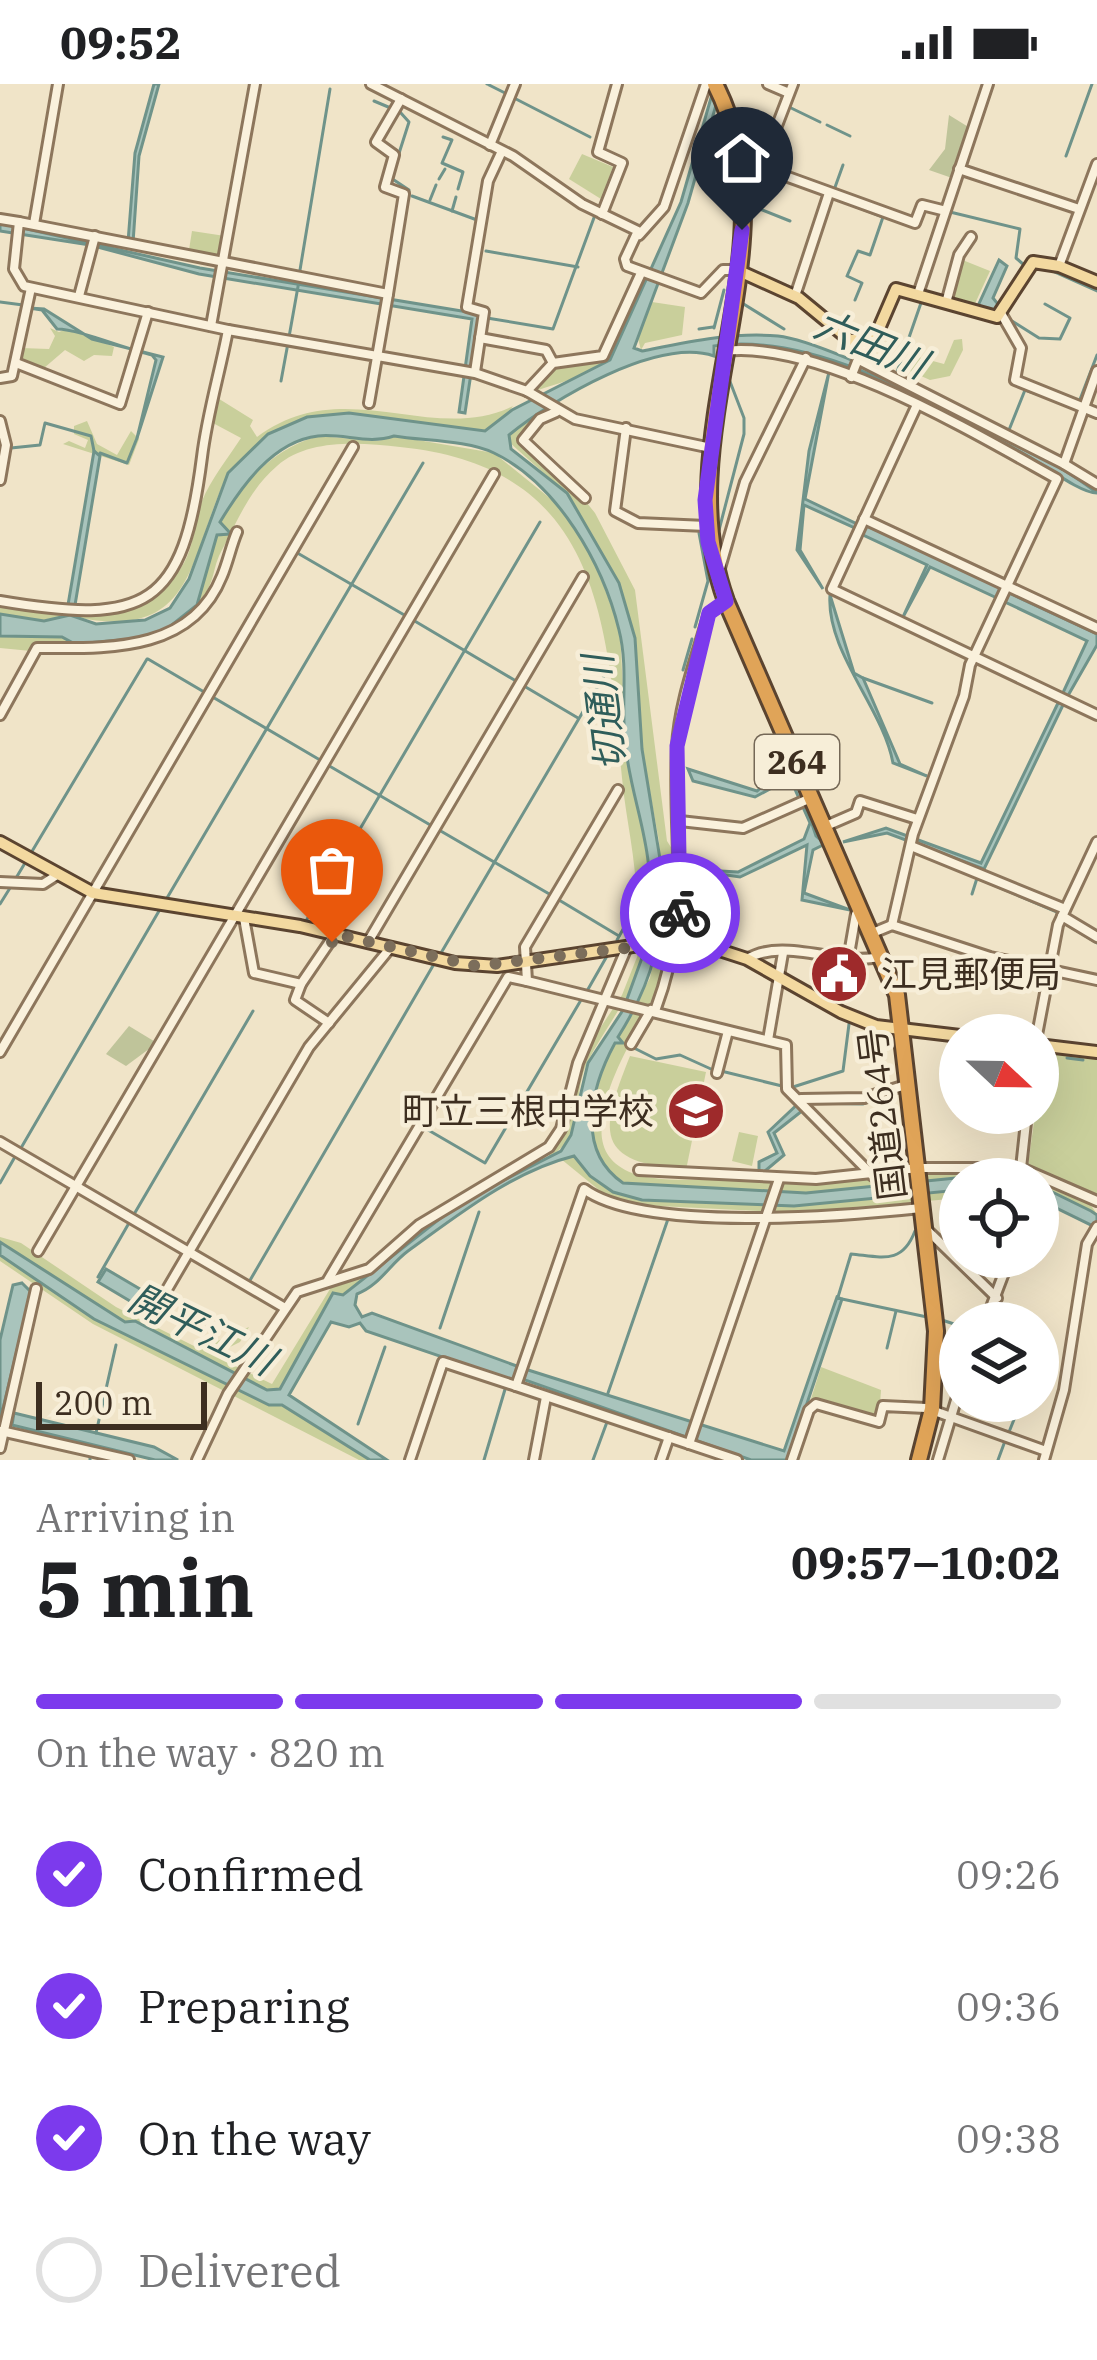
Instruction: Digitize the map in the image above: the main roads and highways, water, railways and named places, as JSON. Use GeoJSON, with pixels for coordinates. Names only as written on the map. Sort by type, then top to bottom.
{"type":"FeatureCollection","features":[{"type":"Feature","properties":{"kind":"highway","name":"国道264号"},"geometry":{"type":"LineString","coordinates":[[718,90],[741,160],[744,209],[711,448],[706,526],[716,574],[807,800],[826,826],[884,955],[903,1030],[936,1331],[932,1409],[919,1460]]}},
{"type":"Feature","properties":{"kind":"main road"},"geometry":{"type":"LineString","coordinates":[[736,270],[795,296],[850,340],[864,344],[874,340],[893,290],[1003,315],[1029,266],[1039,261],[1097,282]]}},
{"type":"Feature","properties":{"kind":"main road"},"geometry":{"type":"LineString","coordinates":[[0,842],[94,892],[335,934],[476,966],[676,942],[747,959],[841,1012],[903,1030],[939,1034]]}},
{"type":"Feature","properties":{"kind":"main road"},"geometry":{"type":"LineString","coordinates":[[1059,1047],[1097,1052]]}},
{"type":"Feature","properties":{"kind":"water"},"geometry":{"type":"Polygon","coordinates":[[[154,84],[159,84],[139,156],[133,243],[128,242],[135,153],[154,84]]]}},
{"type":"Feature","properties":{"kind":"water"},"geometry":{"type":"Polygon","coordinates":[[[715,84],[722,84],[688,203],[634,348],[642,351],[743,335],[806,343],[942,402],[1097,493],[1072,484],[954,415],[875,377],[835,361],[753,344],[714,346],[714,356],[691,352],[636,363],[578,389],[509,435],[511,449],[567,493],[619,583],[635,638],[642,749],[660,859],[668,862],[660,867],[661,914],[648,976],[618,1037],[623,1043],[615,1043],[594,1098],[593,1136],[598,1153],[623,1183],[806,1193],[939,1180],[939,1192],[794,1206],[642,1200],[613,1192],[590,1176],[574,1156],[529,1172],[446,1223],[357,1294],[355,1305],[362,1317],[372,1313],[525,1369],[784,1451],[837,1297],[842,1299],[788,1460],[751,1460],[517,1377],[510,1380],[366,1331],[360,1323],[349,1327],[331,1322],[289,1395],[387,1460],[370,1460],[282,1405],[269,1405],[94,1319],[0,1255],[0,1242],[125,1322],[135,1321],[267,1390],[280,1389],[333,1293],[343,1295],[461,1202],[561,1151],[571,1135],[588,1063],[623,1010],[651,933],[651,921],[645,922],[647,856],[624,735],[622,645],[602,579],[557,505],[538,484],[494,453],[458,443],[394,436],[318,436],[273,456],[248,481],[220,522],[231,534],[217,535],[197,605],[168,628],[145,638],[75,644],[62,637],[0,636],[0,614],[44,621],[70,615],[96,624],[145,620],[170,608],[189,579],[228,473],[268,434],[307,417],[349,413],[485,431],[512,410],[610,360],[681,202],[715,84]]]}},
{"type":"Feature","properties":{"kind":"water"},"geometry":{"type":"Polygon","coordinates":[[[0,223],[200,268],[480,314],[465,413],[459,412],[472,319],[199,274],[90,245],[0,231],[0,223]]]}},
{"type":"Feature","properties":{"kind":"water"},"geometry":{"type":"Polygon","coordinates":[[[999,260],[1007,266],[993,298],[1001,308],[995,313],[977,308],[999,260]]]}},
{"type":"Feature","properties":{"kind":"water"},"geometry":{"type":"Polygon","coordinates":[[[29,308],[44,309],[84,334],[57,329],[42,310],[29,308]]]}},
{"type":"Feature","properties":{"kind":"water"},"geometry":{"type":"Polygon","coordinates":[[[128,348],[163,357],[137,438],[156,360],[128,348]]]}},
{"type":"Feature","properties":{"kind":"water"},"geometry":{"type":"Polygon","coordinates":[[[829,372],[805,499],[857,524],[855,528],[804,505],[800,550],[823,589],[797,550],[809,451],[829,372]]]}},
{"type":"Feature","properties":{"kind":"water"},"geometry":{"type":"Polygon","coordinates":[[[94,451],[100,456],[75,605],[68,605],[94,451]]]}},
{"type":"Feature","properties":{"kind":"water"},"geometry":{"type":"Polygon","coordinates":[[[865,525],[1001,588],[997,598],[930,567],[903,617],[927,565],[861,534],[865,525]]]}},
{"type":"Feature","properties":{"kind":"water"},"geometry":{"type":"Polygon","coordinates":[[[1009,593],[1097,634],[1097,645],[1066,699],[1061,697],[1087,641],[1005,602],[1009,593]]]}},
{"type":"Feature","properties":{"kind":"water"},"geometry":{"type":"Polygon","coordinates":[[[830,595],[854,673],[863,678],[900,764],[927,776],[893,763],[837,638],[830,595]]]}},
{"type":"Feature","properties":{"kind":"water"},"geometry":{"type":"Polygon","coordinates":[[[1059,701],[1064,703],[984,869],[887,833],[843,842],[886,828],[981,863],[1059,701]]]}},
{"type":"Feature","properties":{"kind":"water"},"geometry":{"type":"Polygon","coordinates":[[[688,769],[757,791],[776,775],[798,782],[816,836],[825,844],[813,850],[804,893],[850,910],[802,900],[807,845],[740,877],[685,869],[738,872],[804,839],[810,823],[793,785],[781,783],[755,797],[693,781],[688,769]]]}},
{"type":"Feature","properties":{"kind":"water"},"geometry":{"type":"Polygon","coordinates":[[[903,1088],[863,1104],[812,1103],[774,1133],[784,1155],[759,1176],[759,1162],[777,1153],[768,1132],[802,1100],[864,1100],[903,1088]]]}},
{"type":"Feature","properties":{"kind":"water"},"geometry":{"type":"Polygon","coordinates":[[[1059,1196],[1097,1215],[1097,1228],[1059,1209],[1059,1196]]]}},
{"type":"Feature","properties":{"kind":"water"},"geometry":{"type":"Polygon","coordinates":[[[106,1269],[157,1299],[155,1303],[141,1295],[135,1304],[98,1282],[106,1269]]]}},
{"type":"Feature","properties":{"kind":"water"},"geometry":{"type":"Polygon","coordinates":[[[22,1283],[31,1292],[0,1421],[0,1340],[13,1285],[22,1283]]]}},
{"type":"Feature","properties":{"kind":"water"},"geometry":{"type":"Polygon","coordinates":[[[14,1413],[154,1447],[178,1460],[155,1460],[12,1425],[14,1413]]]}},
{"type":"Feature","properties":{"kind":"waterway"},"geometry":{"type":"LineString","coordinates":[[487,84],[505,93]]}},
{"type":"Feature","properties":{"kind":"waterway"},"geometry":{"type":"LineString","coordinates":[[1066,156],[1092,84]]}},
{"type":"Feature","properties":{"kind":"waterway"},"geometry":{"type":"LineString","coordinates":[[796,86],[789,107],[820,122]]}},
{"type":"Feature","properties":{"kind":"waterway"},"geometry":{"type":"LineString","coordinates":[[299,276],[330,89]]}},
{"type":"Feature","properties":{"kind":"waterway"},"geometry":{"type":"LineString","coordinates":[[514,98],[590,137]]}},
{"type":"Feature","properties":{"kind":"waterway"},"geometry":{"type":"LineString","coordinates":[[374,101],[393,109]]}},
{"type":"Feature","properties":{"kind":"waterway"},"geometry":{"type":"LineString","coordinates":[[768,165],[789,107]]}},
{"type":"Feature","properties":{"kind":"waterway"},"geometry":{"type":"LineString","coordinates":[[394,169],[409,122],[400,112]]}},
{"type":"Feature","properties":{"kind":"waterway"},"geometry":{"type":"LineString","coordinates":[[759,122],[773,124]]}},
{"type":"Feature","properties":{"kind":"waterway"},"geometry":{"type":"LineString","coordinates":[[827,125],[850,136]]}},
{"type":"Feature","properties":{"kind":"waterway"},"geometry":{"type":"LineString","coordinates":[[443,137],[452,140],[442,163],[463,172],[458,189]]}},
{"type":"Feature","properties":{"kind":"waterway"},"geometry":{"type":"LineString","coordinates":[[599,208],[616,165],[604,159]]}},
{"type":"Feature","properties":{"kind":"waterway"},"geometry":{"type":"LineString","coordinates":[[834,190],[843,165]]}},
{"type":"Feature","properties":{"kind":"waterway"},"geometry":{"type":"LineString","coordinates":[[439,179],[445,169]]}},
{"type":"Feature","properties":{"kind":"waterway"},"geometry":{"type":"LineString","coordinates":[[765,174],[757,208],[790,221]]}},
{"type":"Feature","properties":{"kind":"waterway"},"geometry":{"type":"LineString","coordinates":[[391,178],[409,190],[392,299]]}},
{"type":"Feature","properties":{"kind":"waterway"},"geometry":{"type":"LineString","coordinates":[[430,200],[436,185]]}},
{"type":"Feature","properties":{"kind":"waterway"},"geometry":{"type":"LineString","coordinates":[[412,196],[477,220]]}},
{"type":"Feature","properties":{"kind":"waterway"},"geometry":{"type":"LineString","coordinates":[[452,211],[456,197]]}},
{"type":"Feature","properties":{"kind":"waterway","name":"六田川"},"geometry":{"type":"LineString","coordinates":[[831,197],[883,217],[870,255],[858,251],[847,276],[862,283],[855,300]]}},
{"type":"Feature","properties":{"kind":"waterway"},"geometry":{"type":"LineString","coordinates":[[950,212],[1020,229],[1016,258],[1024,265]]}},
{"type":"Feature","properties":{"kind":"waterway"},"geometry":{"type":"LineString","coordinates":[[487,318],[553,329],[595,215]]}},
{"type":"Feature","properties":{"kind":"waterway"},"geometry":{"type":"LineString","coordinates":[[486,251],[578,267]]}},
{"type":"Feature","properties":{"kind":"waterway"},"geometry":{"type":"LineString","coordinates":[[1050,270],[1097,291]]}},
{"type":"Feature","properties":{"kind":"waterway"},"geometry":{"type":"LineString","coordinates":[[924,292],[928,275]]}},
{"type":"Feature","properties":{"kind":"waterway"},"geometry":{"type":"LineString","coordinates":[[289,337],[299,281]]}},
{"type":"Feature","properties":{"kind":"waterway"},"geometry":{"type":"LineString","coordinates":[[714,328],[724,290]]}},
{"type":"Feature","properties":{"kind":"waterway","name":"六田川"},"geometry":{"type":"LineString","coordinates":[[896,375],[922,300]]}},
{"type":"Feature","properties":{"kind":"waterway"},"geometry":{"type":"LineString","coordinates":[[0,302],[23,305]]}},
{"type":"Feature","properties":{"kind":"waterway"},"geometry":{"type":"LineString","coordinates":[[742,303],[784,329]]}},
{"type":"Feature","properties":{"kind":"waterway"},"geometry":{"type":"LineString","coordinates":[[1012,321],[1039,338],[1060,339],[1070,318],[1045,304]]}},
{"type":"Feature","properties":{"kind":"waterway"},"geometry":{"type":"LineString","coordinates":[[699,329],[713,327]]}},
{"type":"Feature","properties":{"kind":"waterway"},"geometry":{"type":"LineString","coordinates":[[281,381],[288,343]]}},
{"type":"Feature","properties":{"kind":"waterway"},"geometry":{"type":"LineString","coordinates":[[1079,402],[1097,355]]}},
{"type":"Feature","properties":{"kind":"waterway"},"geometry":{"type":"LineString","coordinates":[[719,530],[744,434],[744,418],[729,379]]}},
{"type":"Feature","properties":{"kind":"waterway"},"geometry":{"type":"LineString","coordinates":[[1009,430],[1025,390],[1037,394]]}},
{"type":"Feature","properties":{"kind":"waterway"},"geometry":{"type":"LineString","coordinates":[[11,448],[40,445],[45,423],[91,436],[94,451]]}},
{"type":"Feature","properties":{"kind":"waterway"},"geometry":{"type":"LineString","coordinates":[[100,453],[127,463],[137,438]]}},
{"type":"Feature","properties":{"kind":"waterway"},"geometry":{"type":"LineString","coordinates":[[167,898],[423,463]]}},
{"type":"Feature","properties":{"kind":"waterway"},"geometry":{"type":"LineString","coordinates":[[306,921],[540,522]]}},
{"type":"Feature","properties":{"kind":"waterway"},"geometry":{"type":"LineString","coordinates":[[695,627],[708,581],[699,533]]}},
{"type":"Feature","properties":{"kind":"waterway"},"geometry":{"type":"LineString","coordinates":[[294,551],[406,616]]}},
{"type":"Feature","properties":{"kind":"waterway"},"geometry":{"type":"LineString","coordinates":[[413,620],[516,681]]}},
{"type":"Feature","properties":{"kind":"waterway"},"geometry":{"type":"LineString","coordinates":[[683,670],[692,639]]}},
{"type":"Feature","properties":{"kind":"waterway"},"geometry":{"type":"LineString","coordinates":[[31,853],[147,659]]}},
{"type":"Feature","properties":{"kind":"waterway"},"geometry":{"type":"LineString","coordinates":[[148,659],[320,760]]}},
{"type":"Feature","properties":{"kind":"waterway","name":"切通川"},"geometry":{"type":"LineString","coordinates":[[441,953],[604,676]]}},
{"type":"Feature","properties":{"kind":"waterway"},"geometry":{"type":"LineString","coordinates":[[863,678],[932,703]]}},
{"type":"Feature","properties":{"kind":"waterway","name":"切通川"},"geometry":{"type":"LineString","coordinates":[[524,686],[578,718]]}},
{"type":"Feature","properties":{"kind":"waterway"},"geometry":{"type":"LineString","coordinates":[[326,764],[432,826]]}},
{"type":"Feature","properties":{"kind":"waterway"},"geometry":{"type":"LineString","coordinates":[[439,830],[551,895]]}},
{"type":"Feature","properties":{"kind":"waterway"},"geometry":{"type":"LineString","coordinates":[[16,878],[25,863]]}},
{"type":"Feature","properties":{"kind":"waterway"},"geometry":{"type":"LineString","coordinates":[[972,894],[978,875]]}},
{"type":"Feature","properties":{"kind":"waterway"},"geometry":{"type":"LineString","coordinates":[[977,878],[1057,912]]}},
{"type":"Feature","properties":{"kind":"waterway"},"geometry":{"type":"LineString","coordinates":[[0,904],[10,888]]}},
{"type":"Feature","properties":{"kind":"waterway"},"geometry":{"type":"LineString","coordinates":[[559,900],[619,936]]}},
{"type":"Feature","properties":{"kind":"waterway"},"geometry":{"type":"LineString","coordinates":[[21,1148],[159,911]]}},
{"type":"Feature","properties":{"kind":"waterway"},"geometry":{"type":"LineString","coordinates":[[1064,923],[1097,943]]}},
{"type":"Feature","properties":{"kind":"waterway"},"geometry":{"type":"LineString","coordinates":[[617,940],[626,924]]}},
{"type":"Feature","properties":{"kind":"waterway"},"geometry":{"type":"LineString","coordinates":[[587,991],[607,956]]}},
{"type":"Feature","properties":{"kind":"waterway"},"geometry":{"type":"LineString","coordinates":[[249,1282],[434,964]]}},
{"type":"Feature","properties":{"kind":"waterway"},"geometry":{"type":"LineString","coordinates":[[356,1241],[423,1127],[485,1163],[581,1000]]}},
{"type":"Feature","properties":{"kind":"waterway"},"geometry":{"type":"LineString","coordinates":[[133,1216],[253,1011]]}},
{"type":"Feature","properties":{"kind":"waterway"},"geometry":{"type":"LineString","coordinates":[[793,1087],[843,1071],[849,1024]]}},
{"type":"Feature","properties":{"kind":"waterway"},"geometry":{"type":"LineString","coordinates":[[634,1048],[656,1059],[680,1055],[711,1069]]}},
{"type":"Feature","properties":{"kind":"waterway"},"geometry":{"type":"LineString","coordinates":[[1067,1058],[1083,1060]]}},
{"type":"Feature","properties":{"kind":"waterway"},"geometry":{"type":"LineString","coordinates":[[721,1071],[782,1086]]}},
{"type":"Feature","properties":{"kind":"waterway"},"geometry":{"type":"LineString","coordinates":[[0,1183],[16,1155]]}},
{"type":"Feature","properties":{"kind":"waterway"},"geometry":{"type":"LineString","coordinates":[[440,1328],[479,1212]]}},
{"type":"Feature","properties":{"kind":"waterway"},"geometry":{"type":"LineString","coordinates":[[608,1393],[668,1219]]}},
{"type":"Feature","properties":{"kind":"waterway"},"geometry":{"type":"LineString","coordinates":[[98,1277],[129,1223]]}},
{"type":"Feature","properties":{"kind":"waterway"},"geometry":{"type":"LineString","coordinates":[[838,1297],[851,1254],[897,1254],[915,1231]]}},
{"type":"Feature","properties":{"kind":"waterway"},"geometry":{"type":"LineString","coordinates":[[842,1299],[927,1317]]}},
{"type":"Feature","properties":{"kind":"waterway"},"geometry":{"type":"LineString","coordinates":[[887,1348],[896,1311]]}},
{"type":"Feature","properties":{"kind":"waterway"},"geometry":{"type":"LineString","coordinates":[[96,1433],[116,1345]]}},
{"type":"Feature","properties":{"kind":"waterway"},"geometry":{"type":"LineString","coordinates":[[358,1424],[385,1347]]}},
{"type":"Feature","properties":{"kind":"waterway"},"geometry":{"type":"LineString","coordinates":[[484,1460],[506,1386]]}},
{"type":"Feature","properties":{"kind":"waterway"},"geometry":{"type":"LineString","coordinates":[[593,1460],[607,1422]]}},
{"type":"Feature","properties":{"kind":"waterway"},"geometry":{"type":"LineString","coordinates":[[1009,1432],[1013,1422]]}},
{"type":"Feature","properties":{"kind":"waterway"},"geometry":{"type":"LineString","coordinates":[[998,1460],[1005,1441]]}},
{"type":"Feature","properties":{"kind":"place","name":"江見郵便局"},"geometry":{"type":"Point","coordinates":[839,974]}},
{"type":"Feature","properties":{"kind":"place","name":"町立三根中学校"},"geometry":{"type":"Point","coordinates":[696,1111]}},
{"type":"Feature","properties":{"kind":"water label","name":"開平江川"},"geometry":{"type":"Point","coordinates":[202,1329]}}]}
